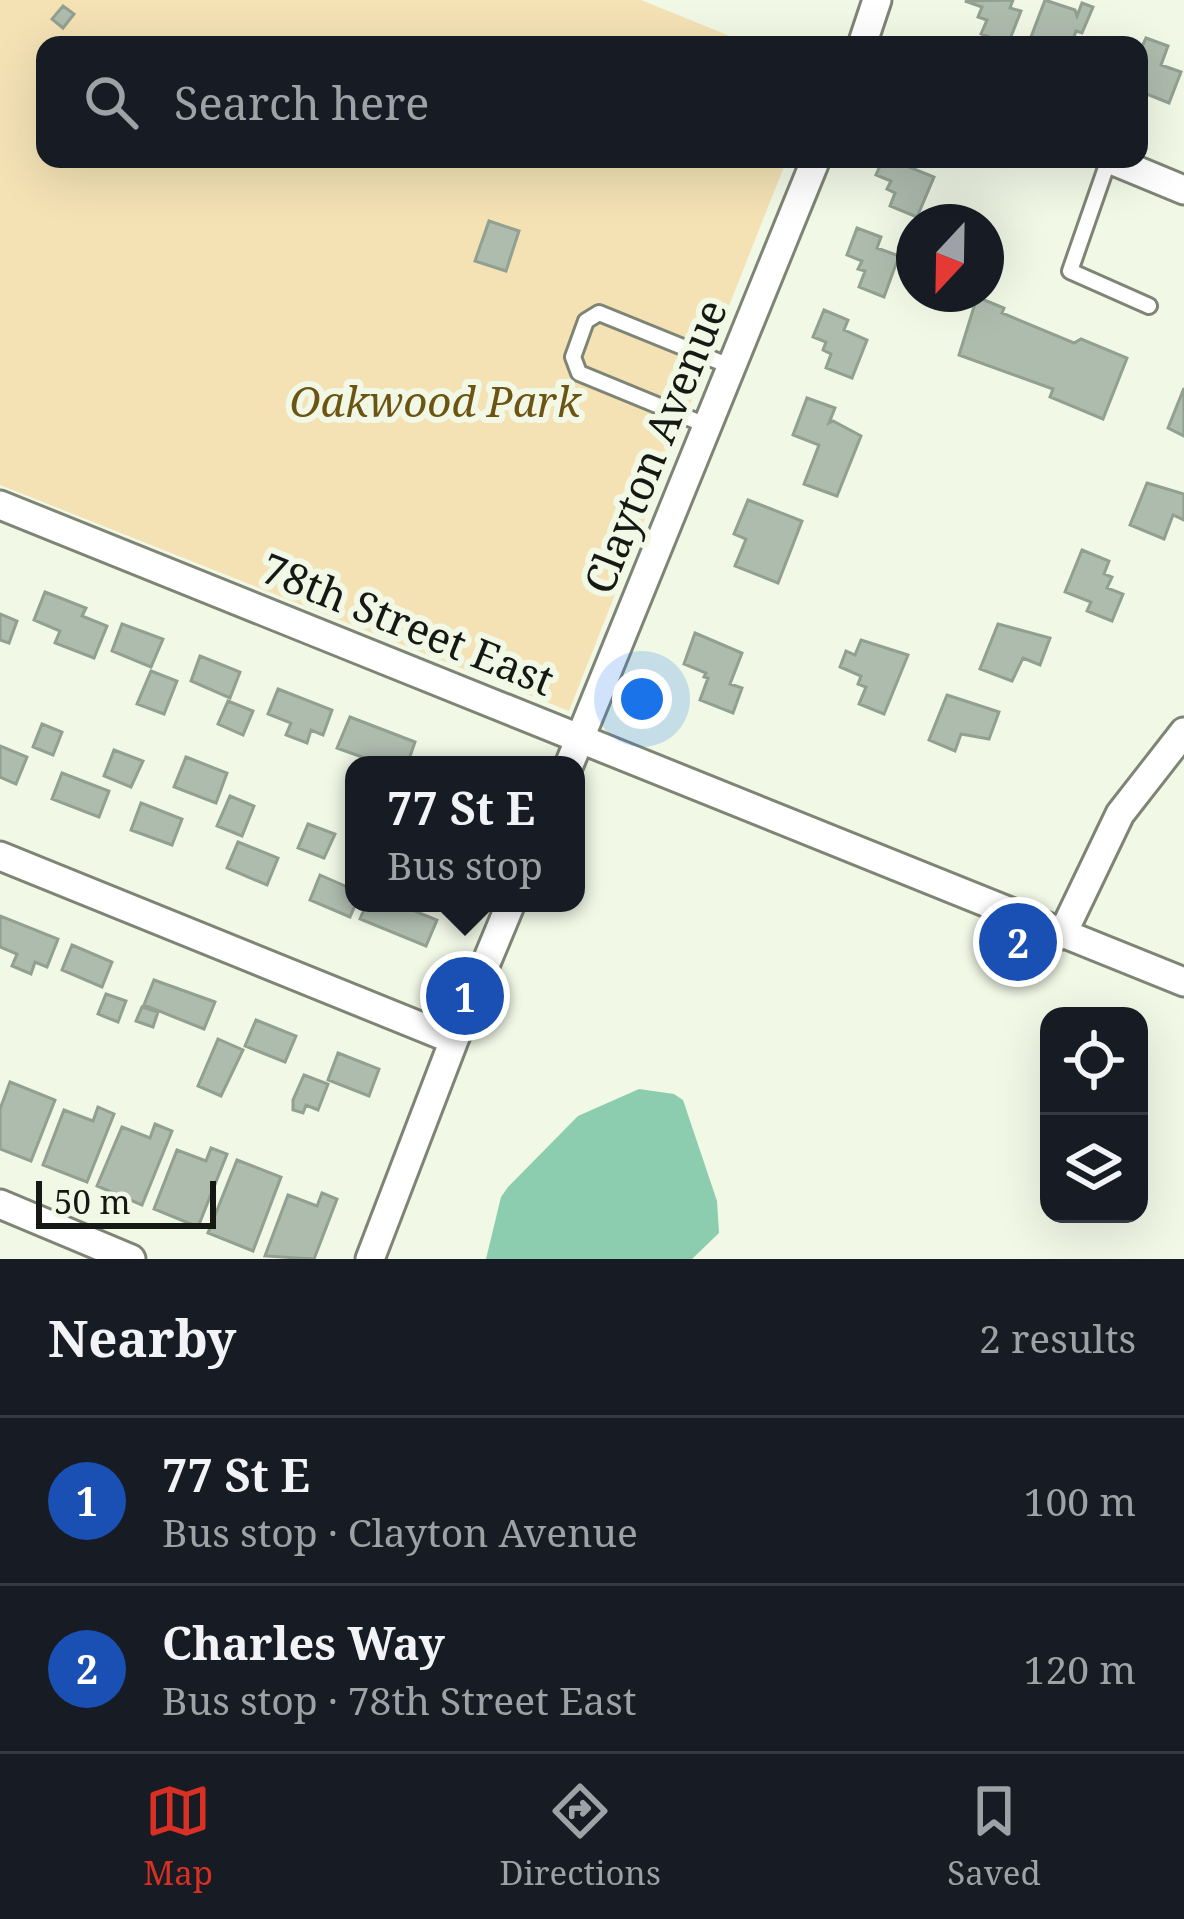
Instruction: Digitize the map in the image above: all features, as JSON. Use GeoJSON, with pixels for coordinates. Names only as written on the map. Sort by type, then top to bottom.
{"type":"FeatureCollection","features":[{"type":"Feature","properties":{"kind":"street"},"geometry":{"type":"LineString","coordinates":[[865,36],[877,0]]}},
{"type":"Feature","properties":{"kind":"street","name":"Clayton Avenue"},"geometry":{"type":"LineString","coordinates":[[573,756],[812,168]]}},
{"type":"Feature","properties":{"kind":"street"},"geometry":{"type":"LineString","coordinates":[[1131,168],[1184,190]]}},
{"type":"Feature","properties":{"kind":"street","name":"78th Street East"},"geometry":{"type":"LineString","coordinates":[[0,505],[1184,982]]}},
{"type":"Feature","properties":{"kind":"street"},"geometry":{"type":"LineString","coordinates":[[1062,935],[1120,814],[1184,732]]}},
{"type":"Feature","properties":{"kind":"street"},"geometry":{"type":"LineString","coordinates":[[0,856],[454,1040]]}},
{"type":"Feature","properties":{"kind":"street"},"geometry":{"type":"LineString","coordinates":[[370,1259],[507,912]]}},
{"type":"Feature","properties":{"kind":"street"},"geometry":{"type":"LineString","coordinates":[[0,1204],[131,1259]]}},
{"type":"Feature","properties":{"kind":"lane"},"geometry":{"type":"LineString","coordinates":[[1106,168],[1070,272],[1149,306]]}},
{"type":"Feature","properties":{"kind":"lane"},"geometry":{"type":"LineString","coordinates":[[708,426],[579,373],[573,357],[586,322],[599,314],[732,367]]}},
{"type":"Feature","properties":{"kind":"green space","name":"Oakwood Park"},"geometry":{"type":"Polygon","coordinates":[[[0,0],[641,0],[730,36],[36,36],[36,168],[783,168],[569,711],[0,485],[0,0]]]}},
{"type":"Feature","properties":{"kind":"shaded area"},"geometry":{"type":"Polygon","coordinates":[[[639,1089],[674,1094],[683,1100],[717,1201],[719,1233],[692,1259],[486,1259],[501,1197],[508,1187],[578,1116],[639,1089]]]}},
{"type":"Feature","properties":{"kind":"building"},"geometry":{"type":"Polygon","coordinates":[[[1013,0],[1010,8],[1021,11],[1011,36],[981,34],[987,20],[978,17],[982,7],[965,1],[1013,0]]]}},
{"type":"Feature","properties":{"kind":"building"},"geometry":{"type":"Polygon","coordinates":[[[1045,0],[1075,10],[1077,16],[1082,3],[1093,7],[1082,33],[1031,36],[1045,0]]]}},
{"type":"Feature","properties":{"kind":"building"},"geometry":{"type":"Polygon","coordinates":[[[63,6],[74,14],[63,28],[52,19],[63,6]]]}},
{"type":"Feature","properties":{"kind":"building"},"geometry":{"type":"Polygon","coordinates":[[[1148,39],[1168,46],[1161,65],[1181,72],[1169,103],[1148,95],[1148,39]]]}},
{"type":"Feature","properties":{"kind":"building"},"geometry":{"type":"Polygon","coordinates":[[[879,168],[912,168],[934,177],[923,204],[896,204],[896,208],[890,206],[895,193],[887,189],[891,181],[876,175],[879,168]]]}},
{"type":"Feature","properties":{"kind":"building"},"geometry":{"type":"Polygon","coordinates":[[[489,221],[519,231],[506,271],[475,261],[489,221]]]}},
{"type":"Feature","properties":{"kind":"building"},"geometry":{"type":"Polygon","coordinates":[[[857,228],[881,237],[877,248],[896,255],[884,297],[859,287],[865,271],[858,269],[862,261],[847,255],[857,228]]]}},
{"type":"Feature","properties":{"kind":"building"},"geometry":{"type":"Polygon","coordinates":[[[824,310],[848,320],[844,330],[867,340],[852,378],[826,368],[831,354],[823,350],[826,342],[813,337],[824,310]]]}},
{"type":"Feature","properties":{"kind":"building"},"geometry":{"type":"Polygon","coordinates":[[[972,312],[1002,312],[1074,343],[1081,339],[1127,358],[1103,419],[1050,397],[1053,389],[959,355],[972,312]]]}},
{"type":"Feature","properties":{"kind":"building"},"geometry":{"type":"Polygon","coordinates":[[[1184,388],[1184,436],[1168,428],[1184,388]]]}},
{"type":"Feature","properties":{"kind":"building"},"geometry":{"type":"Polygon","coordinates":[[[807,398],[835,408],[829,423],[861,436],[837,496],[804,484],[819,445],[793,435],[807,398]]]}},
{"type":"Feature","properties":{"kind":"building"},"geometry":{"type":"Polygon","coordinates":[[[1147,483],[1184,494],[1184,520],[1173,515],[1164,539],[1130,525],[1147,483]]]}},
{"type":"Feature","properties":{"kind":"building"},"geometry":{"type":"Polygon","coordinates":[[[748,500],[802,521],[778,583],[735,566],[746,539],[734,534],[748,500]]]}},
{"type":"Feature","properties":{"kind":"building"},"geometry":{"type":"Polygon","coordinates":[[[1082,550],[1109,561],[1104,574],[1112,577],[1107,588],[1123,594],[1112,621],[1087,611],[1091,602],[1065,592],[1082,550]]]}},
{"type":"Feature","properties":{"kind":"building"},"geometry":{"type":"Polygon","coordinates":[[[45,592],[86,608],[82,616],[107,626],[94,658],[55,643],[60,631],[34,620],[45,592]]]}},
{"type":"Feature","properties":{"kind":"building"},"geometry":{"type":"Polygon","coordinates":[[[0,614],[17,621],[9,643],[0,640],[0,614]]]}},
{"type":"Feature","properties":{"kind":"building"},"geometry":{"type":"Polygon","coordinates":[[[122,624],[163,639],[151,667],[112,651],[122,624]]]}},
{"type":"Feature","properties":{"kind":"building"},"geometry":{"type":"Polygon","coordinates":[[[998,624],[1050,638],[1040,665],[1023,658],[1012,681],[980,669],[998,624]]]}},
{"type":"Feature","properties":{"kind":"building"},"geometry":{"type":"Polygon","coordinates":[[[695,633],[742,653],[730,684],[742,688],[733,713],[700,700],[706,673],[684,664],[695,633]]]}},
{"type":"Feature","properties":{"kind":"building"},"geometry":{"type":"Polygon","coordinates":[[[861,640],[908,655],[884,714],[859,704],[866,687],[858,684],[861,676],[840,667],[846,651],[855,655],[861,640]]]}},
{"type":"Feature","properties":{"kind":"building"},"geometry":{"type":"Polygon","coordinates":[[[200,656],[240,672],[230,698],[191,681],[200,656]]]}},
{"type":"Feature","properties":{"kind":"building"},"geometry":{"type":"Polygon","coordinates":[[[151,671],[177,681],[164,714],[137,704],[151,671]]]}},
{"type":"Feature","properties":{"kind":"building"},"geometry":{"type":"Polygon","coordinates":[[[278,689],[332,710],[323,735],[311,730],[307,743],[286,735],[291,723],[268,714],[278,689]]]}},
{"type":"Feature","properties":{"kind":"building"},"geometry":{"type":"Polygon","coordinates":[[[947,695],[999,712],[989,739],[961,734],[955,751],[929,740],[947,695]]]}},
{"type":"Feature","properties":{"kind":"building"},"geometry":{"type":"Polygon","coordinates":[[[228,701],[253,711],[243,735],[218,724],[228,701]]]}},
{"type":"Feature","properties":{"kind":"building"},"geometry":{"type":"Polygon","coordinates":[[[350,717],[415,742],[410,756],[359,756],[337,748],[350,717]]]}},
{"type":"Feature","properties":{"kind":"building"},"geometry":{"type":"Polygon","coordinates":[[[42,724],[62,732],[53,755],[33,747],[42,724]]]}},
{"type":"Feature","properties":{"kind":"building"},"geometry":{"type":"Polygon","coordinates":[[[0,746],[27,757],[16,784],[0,777],[0,746]]]}},
{"type":"Feature","properties":{"kind":"building"},"geometry":{"type":"Polygon","coordinates":[[[114,750],[143,761],[131,787],[104,776],[114,750]]]}},
{"type":"Feature","properties":{"kind":"building"},"geometry":{"type":"Polygon","coordinates":[[[186,757],[227,773],[216,803],[174,787],[186,757]]]}},
{"type":"Feature","properties":{"kind":"building"},"geometry":{"type":"Polygon","coordinates":[[[62,773],[109,791],[99,817],[52,799],[62,773]]]}},
{"type":"Feature","properties":{"kind":"building"},"geometry":{"type":"Polygon","coordinates":[[[230,796],[254,806],[242,836],[217,826],[230,796]]]}},
{"type":"Feature","properties":{"kind":"building"},"geometry":{"type":"Polygon","coordinates":[[[141,803],[182,819],[172,845],[131,830],[141,803]]]}},
{"type":"Feature","properties":{"kind":"building"},"geometry":{"type":"Polygon","coordinates":[[[308,824],[335,834],[324,858],[298,848],[308,824]]]}},
{"type":"Feature","properties":{"kind":"building"},"geometry":{"type":"Polygon","coordinates":[[[238,842],[278,858],[267,885],[227,868],[238,842]]]}},
{"type":"Feature","properties":{"kind":"building"},"geometry":{"type":"Polygon","coordinates":[[[320,875],[345,886],[345,912],[352,912],[350,917],[310,900],[320,875]]]}},
{"type":"Feature","properties":{"kind":"building"},"geometry":{"type":"Polygon","coordinates":[[[363,912],[417,912],[437,920],[426,946],[360,919],[363,912]]]}},
{"type":"Feature","properties":{"kind":"building"},"geometry":{"type":"Polygon","coordinates":[[[0,916],[58,939],[47,967],[35,962],[31,974],[12,966],[17,954],[0,947],[0,916]]]}},
{"type":"Feature","properties":{"kind":"building"},"geometry":{"type":"Polygon","coordinates":[[[72,945],[112,962],[102,987],[62,970],[72,945]]]}},
{"type":"Feature","properties":{"kind":"building"},"geometry":{"type":"Polygon","coordinates":[[[154,980],[215,1002],[204,1029],[144,1005],[154,980]]]}},
{"type":"Feature","properties":{"kind":"building"},"geometry":{"type":"Polygon","coordinates":[[[106,994],[126,1001],[118,1022],[98,1014],[106,994]]]}},
{"type":"Feature","properties":{"kind":"building"},"geometry":{"type":"Polygon","coordinates":[[[142,1007],[158,1012],[153,1027],[136,1021],[142,1007]]]}},
{"type":"Feature","properties":{"kind":"building"},"geometry":{"type":"Polygon","coordinates":[[[256,1020],[296,1036],[285,1062],[245,1046],[256,1020]]]}},
{"type":"Feature","properties":{"kind":"building"},"geometry":{"type":"Polygon","coordinates":[[[218,1039],[243,1050],[221,1096],[198,1086],[218,1039]]]}},
{"type":"Feature","properties":{"kind":"building"},"geometry":{"type":"Polygon","coordinates":[[[338,1053],[379,1069],[369,1096],[328,1080],[338,1053]]]}},
{"type":"Feature","properties":{"kind":"building"},"geometry":{"type":"Polygon","coordinates":[[[304,1075],[328,1084],[318,1110],[306,1105],[303,1113],[293,1110],[293,1100],[304,1075]]]}},
{"type":"Feature","properties":{"kind":"building"},"geometry":{"type":"Polygon","coordinates":[[[10,1082],[55,1100],[31,1161],[0,1149],[0,1109],[10,1082]]]}},
{"type":"Feature","properties":{"kind":"building"},"geometry":{"type":"Polygon","coordinates":[[[98,1107],[114,1114],[87,1182],[43,1165],[64,1110],[93,1121],[98,1107]]]}},
{"type":"Feature","properties":{"kind":"building"},"geometry":{"type":"Polygon","coordinates":[[[155,1124],[172,1131],[142,1205],[97,1186],[122,1127],[150,1138],[155,1124]]]}},
{"type":"Feature","properties":{"kind":"building"},"geometry":{"type":"Polygon","coordinates":[[[211,1148],[227,1154],[198,1227],[154,1209],[177,1150],[206,1161],[211,1148]]]}},
{"type":"Feature","properties":{"kind":"building"},"geometry":{"type":"Polygon","coordinates":[[[237,1160],[281,1177],[253,1251],[208,1233],[237,1160]]]}},
{"type":"Feature","properties":{"kind":"building"},"geometry":{"type":"Polygon","coordinates":[[[322,1193],[337,1199],[314,1259],[265,1256],[288,1195],[317,1206],[322,1193]]]}},
{"type":"Feature","properties":{"kind":"place","name":"Charles Way"},"geometry":{"type":"Point","coordinates":[1018,942]}},
{"type":"Feature","properties":{"kind":"place","name":"77 St E"},"geometry":{"type":"Point","coordinates":[465,996]}}]}
